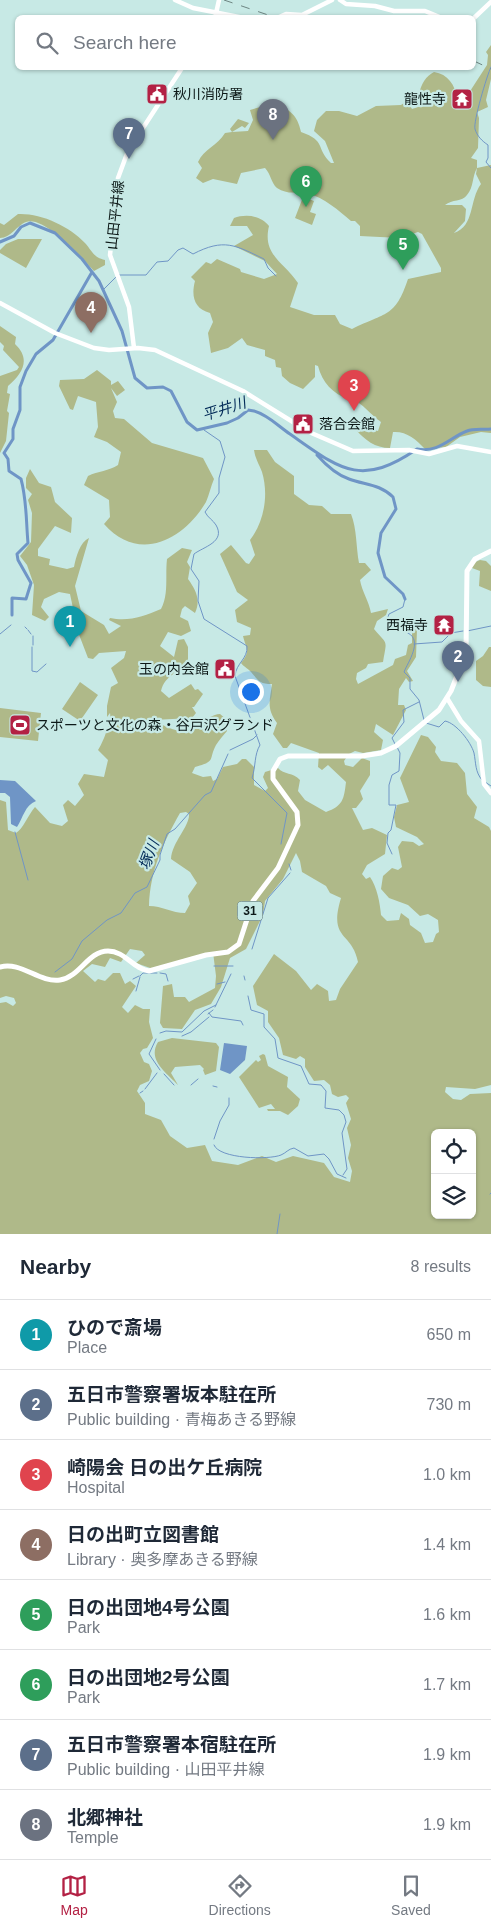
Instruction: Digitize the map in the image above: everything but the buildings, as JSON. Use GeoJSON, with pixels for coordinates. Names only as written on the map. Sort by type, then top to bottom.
{"type":"FeatureCollection","features":[{"type":"Feature","properties":{"kind":"main road"},"geometry":{"type":"LineString","coordinates":[[175,0],[216,15],[219,0]]}},
{"type":"Feature","properties":{"kind":"main road"},"geometry":{"type":"LineString","coordinates":[[284,15],[302,15],[332,0]]}},
{"type":"Feature","properties":{"kind":"main road"},"geometry":{"type":"LineString","coordinates":[[340,0],[346,4],[374,6],[394,12],[425,11],[435,15]]}},
{"type":"Feature","properties":{"kind":"main road"},"geometry":{"type":"LineString","coordinates":[[476,16],[491,2]]}},
{"type":"Feature","properties":{"kind":"main road","name":"山田平井線"},"geometry":{"type":"LineString","coordinates":[[133,348],[128,308],[110,255],[120,170],[128,151],[181,70]]}},
{"type":"Feature","properties":{"kind":"main road"},"geometry":{"type":"LineString","coordinates":[[0,303],[56,333],[103,350],[133,348],[155,350],[254,397],[309,432],[350,449],[361,452],[411,450],[421,454],[432,454],[457,446],[491,452]]}},
{"type":"Feature","properties":{"kind":"main road","name":"31"},"geometry":{"type":"LineString","coordinates":[[0,967],[14,966],[46,979],[59,980],[74,974],[95,955],[103,952],[118,953],[137,967],[149,971],[233,949],[242,938],[253,901],[278,868],[298,826],[295,808],[273,779],[272,770],[276,763],[288,756],[372,755],[396,745],[420,728],[440,710],[464,659],[467,631],[467,572],[475,559],[491,551]]}},
{"type":"Feature","properties":{"kind":"main road"},"geometry":{"type":"LineString","coordinates":[[447,698],[461,721],[479,741],[484,781],[491,793]]}},
{"type":"Feature","properties":{"kind":"green space"},"geometry":{"type":"Polygon","coordinates":[[[491,45],[491,79],[486,100],[488,107],[477,112],[479,118],[478,148],[471,158],[477,160],[477,168],[491,165],[491,433],[481,432],[460,437],[446,447],[425,449],[411,436],[393,432],[390,448],[380,447],[367,440],[355,429],[358,426],[378,431],[381,422],[355,400],[343,397],[333,391],[322,377],[318,366],[315,365],[315,377],[303,389],[290,383],[282,376],[281,368],[276,367],[275,360],[265,356],[265,350],[247,345],[242,338],[228,348],[211,353],[208,333],[213,322],[210,313],[200,308],[195,301],[193,292],[195,281],[191,277],[206,262],[211,264],[217,259],[240,269],[241,272],[264,279],[277,274],[265,261],[234,246],[253,235],[247,226],[230,226],[234,218],[253,216],[266,222],[269,226],[268,236],[271,251],[298,283],[290,307],[314,315],[335,315],[340,324],[352,329],[381,316],[394,307],[399,301],[408,279],[441,272],[441,268],[422,234],[418,232],[400,238],[360,236],[360,226],[355,221],[351,221],[320,198],[308,194],[285,192],[277,188],[265,168],[241,173],[237,184],[213,179],[203,183],[196,178],[202,168],[198,162],[225,133],[248,131],[253,120],[250,110],[274,103],[292,113],[301,132],[318,142],[326,158],[331,163],[334,163],[325,141],[314,131],[317,120],[326,111],[339,111],[357,116],[376,106],[401,105],[407,101],[412,109],[424,105],[425,99],[419,94],[420,90],[426,78],[434,72],[443,75],[450,81],[455,89],[457,98],[463,102],[487,65],[488,55],[486,52],[491,45]],[[477,168],[471,189],[465,197],[445,205],[462,205],[466,209],[465,221],[454,233],[461,230],[469,219],[477,190],[481,184],[476,174],[477,168]]]}},
{"type":"Feature","properties":{"kind":"green space"},"geometry":{"type":"Polygon","coordinates":[[[238,119],[249,123],[245,128],[242,126],[232,132],[230,129],[238,119]]]}},
{"type":"Feature","properties":{"kind":"green space"},"geometry":{"type":"Polygon","coordinates":[[[303,197],[314,201],[310,212],[316,214],[312,225],[295,218],[303,197]]]}},
{"type":"Feature","properties":{"kind":"green space"},"geometry":{"type":"Polygon","coordinates":[[[18,214],[45,218],[63,226],[85,243],[96,256],[105,260],[105,265],[94,271],[63,239],[43,225],[34,222],[26,222],[7,236],[0,238],[0,223],[4,225],[18,214]]]}},
{"type":"Feature","properties":{"kind":"green space"},"geometry":{"type":"Polygon","coordinates":[[[18,239],[42,239],[26,268],[0,253],[0,250],[6,244],[18,239]]]}},
{"type":"Feature","properties":{"kind":"green space"},"geometry":{"type":"Polygon","coordinates":[[[0,326],[16,337],[15,344],[23,355],[24,360],[18,376],[8,386],[7,393],[10,394],[7,411],[9,413],[6,441],[0,453],[0,376],[17,370],[19,367],[3,350],[4,346],[0,342],[0,326]]]}},
{"type":"Feature","properties":{"kind":"green space"},"geometry":{"type":"Polygon","coordinates":[[[97,370],[111,381],[111,385],[118,381],[125,390],[117,396],[111,388],[117,402],[113,411],[115,418],[124,419],[152,443],[203,458],[214,479],[206,502],[196,516],[173,536],[159,542],[145,544],[131,542],[117,536],[104,524],[110,517],[109,500],[84,485],[88,476],[118,465],[121,452],[107,442],[94,437],[98,427],[96,402],[78,396],[73,410],[70,409],[59,386],[60,380],[84,379],[97,370]]]}},
{"type":"Feature","properties":{"kind":"green space"},"geometry":{"type":"Polygon","coordinates":[[[254,450],[267,450],[275,462],[294,476],[294,494],[309,505],[322,506],[331,514],[351,514],[359,563],[365,563],[371,570],[360,580],[371,613],[388,609],[386,615],[377,621],[374,629],[385,643],[383,662],[368,664],[366,668],[357,673],[356,679],[358,684],[393,665],[395,659],[406,655],[408,645],[412,643],[412,626],[417,629],[416,657],[407,671],[413,681],[409,682],[406,678],[399,689],[398,705],[404,705],[406,710],[393,735],[376,724],[374,732],[383,740],[381,750],[363,753],[355,751],[349,754],[344,761],[345,765],[353,767],[362,758],[370,761],[370,775],[360,791],[363,799],[356,808],[352,808],[363,830],[372,828],[387,835],[385,854],[367,865],[362,874],[366,879],[370,877],[375,885],[381,915],[387,921],[399,920],[401,913],[409,919],[410,925],[421,933],[425,943],[433,942],[436,934],[439,932],[438,920],[428,914],[420,916],[408,905],[389,898],[381,889],[383,876],[392,868],[398,870],[402,867],[398,847],[402,841],[413,842],[419,846],[424,844],[417,837],[396,827],[394,817],[397,805],[409,802],[400,778],[421,735],[428,737],[436,747],[435,752],[441,761],[457,763],[465,773],[467,794],[477,807],[474,818],[489,827],[491,831],[491,1085],[475,1089],[446,1087],[445,1092],[453,1099],[461,1100],[470,1094],[491,1093],[491,1234],[0,1234],[0,1003],[6,1002],[13,1006],[16,1003],[14,998],[6,996],[0,998],[0,800],[6,802],[8,830],[16,833],[35,807],[50,823],[62,826],[68,821],[63,805],[68,800],[75,806],[84,795],[78,784],[84,774],[104,777],[108,760],[98,750],[105,737],[110,720],[110,713],[107,717],[107,706],[111,687],[118,683],[111,668],[124,658],[126,651],[99,653],[93,659],[88,658],[78,632],[70,594],[59,592],[44,599],[41,607],[49,617],[45,621],[32,615],[34,585],[27,565],[20,556],[31,542],[32,513],[28,500],[32,494],[26,488],[26,478],[30,469],[39,483],[51,487],[55,502],[72,518],[71,533],[55,526],[38,549],[38,556],[50,559],[49,565],[67,569],[74,567],[81,546],[89,538],[75,586],[81,611],[104,625],[109,634],[121,626],[109,620],[110,618],[130,619],[161,609],[166,591],[167,559],[182,548],[192,550],[187,562],[190,567],[188,579],[195,591],[198,604],[195,613],[185,606],[180,617],[188,621],[191,631],[181,636],[168,632],[160,646],[174,657],[178,640],[184,639],[188,647],[188,663],[166,681],[161,691],[169,698],[191,684],[195,690],[198,689],[203,694],[194,707],[192,707],[196,713],[192,718],[153,720],[152,722],[176,730],[186,731],[196,727],[210,717],[220,714],[226,719],[227,731],[216,745],[211,759],[195,767],[192,773],[203,777],[211,776],[213,781],[217,779],[223,767],[237,764],[242,759],[246,759],[254,767],[254,785],[265,791],[268,788],[263,777],[265,772],[278,768],[297,777],[300,780],[298,791],[305,800],[326,812],[336,807],[342,801],[346,782],[328,765],[322,770],[318,767],[319,753],[291,743],[287,748],[283,748],[273,734],[277,723],[270,708],[272,684],[260,681],[241,663],[247,652],[243,636],[250,635],[251,628],[237,622],[235,610],[248,600],[237,592],[220,554],[231,545],[246,563],[249,564],[255,555],[250,540],[262,517],[265,499],[264,481],[254,450]],[[186,812],[180,813],[158,858],[152,881],[149,906],[185,913],[190,904],[188,896],[197,883],[190,872],[171,859],[174,846],[187,824],[189,814],[186,812]],[[296,853],[283,879],[265,901],[263,915],[246,949],[230,958],[221,987],[211,1004],[195,1010],[182,1029],[163,1028],[160,1023],[163,986],[172,984],[174,997],[185,997],[189,1002],[215,988],[216,976],[213,952],[153,969],[136,963],[145,955],[142,951],[130,949],[121,962],[110,958],[105,967],[92,964],[83,971],[95,982],[98,979],[105,981],[113,973],[120,973],[125,984],[130,981],[136,986],[122,1007],[128,1013],[135,1005],[143,1009],[150,1009],[149,1022],[153,1038],[147,1048],[143,1049],[140,1053],[144,1062],[149,1064],[152,1071],[149,1081],[140,1085],[137,1091],[145,1103],[145,1114],[161,1120],[170,1136],[187,1148],[205,1145],[212,1161],[238,1165],[262,1156],[276,1162],[293,1156],[324,1163],[334,1177],[350,1182],[352,1171],[348,1158],[351,1145],[347,1128],[351,1119],[346,1103],[349,1098],[346,1095],[338,1097],[332,1094],[330,1085],[324,1080],[314,1081],[305,1067],[305,1059],[300,1056],[296,1059],[283,1055],[279,1038],[268,1022],[268,1011],[257,1005],[253,986],[274,954],[296,971],[311,990],[317,984],[328,991],[329,1001],[336,1000],[340,989],[358,962],[355,952],[339,929],[337,922],[341,898],[330,893],[326,886],[302,872],[296,853]]]}},
{"type":"Feature","properties":{"kind":"green space"},"geometry":{"type":"Polygon","coordinates":[[[480,560],[486,561],[491,566],[491,591],[479,586],[480,571],[472,568],[473,563],[480,560]]]}},
{"type":"Feature","properties":{"kind":"green space"},"geometry":{"type":"Polygon","coordinates":[[[491,647],[491,687],[483,686],[476,680],[476,661],[483,656],[491,647]]]}},
{"type":"Feature","properties":{"kind":"green space"},"geometry":{"type":"Polygon","coordinates":[[[80,682],[98,695],[80,721],[62,709],[80,682]]]}},
{"type":"Feature","properties":{"kind":"green space","name":"スポーツと文化の森・谷戸沢グランド"},"geometry":{"type":"Polygon","coordinates":[[[0,708],[41,713],[38,741],[0,737],[0,708]]]}},
{"type":"Feature","properties":{"kind":"green space"},"geometry":{"type":"Polygon","coordinates":[[[172,1038],[216,1043],[219,1047],[216,1071],[205,1075],[204,1069],[200,1065],[175,1067],[171,1073],[178,1085],[159,1065],[155,1054],[158,1042],[172,1038]]]}},
{"type":"Feature","properties":{"kind":"green space"},"geometry":{"type":"Polygon","coordinates":[[[263,1054],[268,1066],[288,1077],[287,1087],[300,1099],[298,1106],[288,1115],[280,1111],[268,1111],[267,1109],[275,1109],[271,1104],[259,1108],[239,1077],[256,1060],[258,1062],[261,1060],[259,1056],[263,1054]]]}},
{"type":"Feature","properties":{"kind":"water"},"geometry":{"type":"Polygon","coordinates":[[[0,780],[15,781],[36,801],[29,805],[17,827],[11,824],[10,797],[5,793],[0,793],[0,780]]]}},
{"type":"Feature","properties":{"kind":"water"},"geometry":{"type":"Polygon","coordinates":[[[224,1043],[247,1046],[245,1060],[230,1074],[220,1070],[224,1043]]]}},
{"type":"Feature","properties":{"kind":"waterway"},"geometry":{"type":"LineString","coordinates":[[491,67],[475,125],[478,136],[488,145],[488,158],[486,162],[491,168]]}},
{"type":"Feature","properties":{"kind":"waterway","name":"平井川"},"geometry":{"type":"LineString","coordinates":[[0,242],[14,236],[21,227],[30,223],[55,233],[82,259],[99,281],[122,331],[135,378],[147,388],[163,387],[171,391],[187,422],[197,430],[227,423],[238,418],[248,410],[254,411],[268,418],[323,457],[351,469],[365,471],[380,468],[397,461],[417,449],[425,450],[438,447],[467,431],[491,429]]}},
{"type":"Feature","properties":{"kind":"waterway"},"geometry":{"type":"LineString","coordinates":[[119,275],[146,275],[157,262],[168,261],[178,250],[183,248],[193,254],[213,246],[229,245],[264,259],[268,268],[276,276]]}},
{"type":"Feature","properties":{"kind":"waterway"},"geometry":{"type":"LineString","coordinates":[[12,615],[12,598],[26,599],[31,583],[18,560],[17,554],[28,543],[23,487],[21,479],[9,471],[8,459],[4,453],[13,439],[13,429],[20,410],[20,387],[26,371],[36,354],[53,340],[92,272]]}},
{"type":"Feature","properties":{"kind":"waterway"},"geometry":{"type":"LineString","coordinates":[[104,289],[116,277]]}},
{"type":"Feature","properties":{"kind":"waterway"},"geometry":{"type":"LineString","coordinates":[[204,430],[220,441],[225,457],[219,478],[219,493],[205,512],[216,525],[218,536],[216,540],[194,554],[191,569],[199,581],[198,601],[204,619],[247,646],[246,654],[237,668],[235,676],[260,745],[252,778],[287,813],[281,844]]}},
{"type":"Feature","properties":{"kind":"waterway"},"geometry":{"type":"LineString","coordinates":[[317,455],[340,475],[378,487],[393,497],[396,509],[381,533],[378,553],[385,577],[403,594],[405,599]]}},
{"type":"Feature","properties":{"kind":"waterway"},"geometry":{"type":"LineString","coordinates":[[405,599],[403,607],[389,614],[387,620],[408,633],[414,641],[413,652],[404,672],[410,678],[410,689],[419,700],[424,720]]}},
{"type":"Feature","properties":{"kind":"waterway"},"geometry":{"type":"LineString","coordinates":[[0,634],[11,625]]}},
{"type":"Feature","properties":{"kind":"waterway"},"geometry":{"type":"LineString","coordinates":[[467,631],[491,626]]}},
{"type":"Feature","properties":{"kind":"waterway"},"geometry":{"type":"LineString","coordinates":[[28,630],[31,634]]}},
{"type":"Feature","properties":{"kind":"waterway"},"geometry":{"type":"LineString","coordinates":[[414,644],[442,642],[451,633],[463,631]]}},
{"type":"Feature","properties":{"kind":"waterway"},"geometry":{"type":"LineString","coordinates":[[33,636],[33,645]]}},
{"type":"Feature","properties":{"kind":"waterway"},"geometry":{"type":"LineString","coordinates":[[32,647],[32,671],[37,672],[46,664]]}},
{"type":"Feature","properties":{"kind":"waterway"},"geometry":{"type":"LineString","coordinates":[[395,744],[392,738],[404,722],[403,710],[419,702]]}},
{"type":"Feature","properties":{"kind":"waterway"},"geometry":{"type":"LineString","coordinates":[[426,723],[439,727],[445,721],[458,729],[474,753],[477,771],[482,780]]}},
{"type":"Feature","properties":{"kind":"waterway","name":"塚川"},"geometry":{"type":"LineString","coordinates":[[230,750],[253,739],[257,735]]}},
{"type":"Feature","properties":{"kind":"waterway"},"geometry":{"type":"LineString","coordinates":[[392,854],[387,843],[396,805],[389,805],[389,785],[392,775],[399,771],[400,753],[397,747]]}},
{"type":"Feature","properties":{"kind":"waterway","name":"塚川"},"geometry":{"type":"LineString","coordinates":[[55,972],[72,959],[82,941],[107,920],[121,913],[135,893],[147,887],[160,860],[167,834],[175,829],[205,795],[211,792],[228,754]]}},
{"type":"Feature","properties":{"kind":"waterway"},"geometry":{"type":"LineString","coordinates":[[485,782],[491,786]]}},
{"type":"Feature","properties":{"kind":"waterway"},"geometry":{"type":"LineString","coordinates":[[15,832],[28,880]]}},
{"type":"Feature","properties":{"kind":"waterway"},"geometry":{"type":"LineString","coordinates":[[289,864],[291,870]]}},
{"type":"Feature","properties":{"kind":"waterway"},"geometry":{"type":"LineString","coordinates":[[252,949],[268,898],[290,873]]}},
{"type":"Feature","properties":{"kind":"waterway"},"geometry":{"type":"LineString","coordinates":[[214,966],[233,966]]}},
{"type":"Feature","properties":{"kind":"waterway"},"geometry":{"type":"LineString","coordinates":[[140,976],[143,973],[157,973]]}},
{"type":"Feature","properties":{"kind":"waterway"},"geometry":{"type":"LineString","coordinates":[[160,973],[166,974],[168,981]]}},
{"type":"Feature","properties":{"kind":"waterway"},"geometry":{"type":"LineString","coordinates":[[215,1007],[231,974]]}},
{"type":"Feature","properties":{"kind":"waterway"},"geometry":{"type":"LineString","coordinates":[[133,979],[139,976]]}},
{"type":"Feature","properties":{"kind":"waterway"},"geometry":{"type":"LineString","coordinates":[[244,976],[245,980]]}},
{"type":"Feature","properties":{"kind":"waterway"},"geometry":{"type":"LineString","coordinates":[[136,991],[140,977]]}},
{"type":"Feature","properties":{"kind":"waterway"},"geometry":{"type":"LineString","coordinates":[[217,984],[225,982]]}},
{"type":"Feature","properties":{"kind":"waterway"},"geometry":{"type":"LineString","coordinates":[[248,996],[251,1010],[264,1014],[264,1027],[275,1039],[278,1058],[301,1066],[309,1084],[321,1085],[326,1091],[325,1108],[339,1110],[344,1115],[346,1122],[342,1133],[347,1169],[343,1175]]}},
{"type":"Feature","properties":{"kind":"waterway"},"geometry":{"type":"LineString","coordinates":[[160,1033],[166,1031],[182,1032],[204,1011],[216,1005]]}},
{"type":"Feature","properties":{"kind":"waterway"},"geometry":{"type":"LineString","coordinates":[[208,1014],[213,1010]]}},
{"type":"Feature","properties":{"kind":"waterway"},"geometry":{"type":"LineString","coordinates":[[209,1013],[212,1017],[241,1021],[243,1025]]}},
{"type":"Feature","properties":{"kind":"waterway"},"geometry":{"type":"LineString","coordinates":[[182,1036],[191,1032],[209,1017]]}},
{"type":"Feature","properties":{"kind":"waterway"},"geometry":{"type":"LineString","coordinates":[[156,1039],[149,1054],[160,1070]]}},
{"type":"Feature","properties":{"kind":"waterway"},"geometry":{"type":"LineString","coordinates":[[145,1089],[157,1073]]}},
{"type":"Feature","properties":{"kind":"waterway"},"geometry":{"type":"LineString","coordinates":[[164,1074],[174,1085]]}},
{"type":"Feature","properties":{"kind":"waterway"},"geometry":{"type":"LineString","coordinates":[[191,1085],[198,1079]]}},
{"type":"Feature","properties":{"kind":"waterway"},"geometry":{"type":"LineString","coordinates":[[213,1086],[217,1087]]}},
{"type":"Feature","properties":{"kind":"waterway"},"geometry":{"type":"LineString","coordinates":[[214,1139],[220,1121],[229,1105],[229,1098]]}},
{"type":"Feature","properties":{"kind":"waterway"},"geometry":{"type":"LineString","coordinates":[[214,1145],[218,1150],[234,1156],[256,1158],[275,1157],[294,1148],[308,1156],[324,1154],[337,1174],[346,1178]]}},
{"type":"Feature","properties":{"kind":"waterway"},"geometry":{"type":"LineString","coordinates":[[277,1234],[280,1214]]}},
{"type":"Feature","properties":{"kind":"railway"},"geometry":{"type":"LineString","coordinates":[[224,0],[268,15]]}},
{"type":"Feature","properties":{"kind":"railway"},"geometry":{"type":"LineString","coordinates":[[476,62],[491,69]]}},
{"type":"Feature","properties":{"kind":"place","name":"秋川消防署"},"geometry":{"type":"Point","coordinates":[157,94]}},
{"type":"Feature","properties":{"kind":"place","name":"龍性寺"},"geometry":{"type":"Point","coordinates":[462,99]}},
{"type":"Feature","properties":{"kind":"place","name":"北郷神社"},"geometry":{"type":"Point","coordinates":[273,140]}},
{"type":"Feature","properties":{"kind":"place","name":"五日市警察署本宿駐在所"},"geometry":{"type":"Point","coordinates":[129,159]}},
{"type":"Feature","properties":{"kind":"place","name":"日の出団地2号公園"},"geometry":{"type":"Point","coordinates":[306,207]}},
{"type":"Feature","properties":{"kind":"place","name":"日の出団地4号公園"},"geometry":{"type":"Point","coordinates":[403,270]}},
{"type":"Feature","properties":{"kind":"place","name":"日の出町立図書館"},"geometry":{"type":"Point","coordinates":[91,333]}},
{"type":"Feature","properties":{"kind":"place","name":"崎陽会 日の出ケ丘病院"},"geometry":{"type":"Point","coordinates":[354,411]}},
{"type":"Feature","properties":{"kind":"place","name":"落合会館"},"geometry":{"type":"Point","coordinates":[303,424]}},
{"type":"Feature","properties":{"kind":"place","name":"西福寺"},"geometry":{"type":"Point","coordinates":[444,625]}},
{"type":"Feature","properties":{"kind":"place","name":"ひので斎場"},"geometry":{"type":"Point","coordinates":[70,647]}},
{"type":"Feature","properties":{"kind":"place","name":"玉の内会館"},"geometry":{"type":"Point","coordinates":[225,669]}},
{"type":"Feature","properties":{"kind":"place","name":"五日市警察署坂本駐在所"},"geometry":{"type":"Point","coordinates":[458,682]}},
{"type":"Feature","properties":{"kind":"place","name":"スポーツと文化の森・谷戸沢グランド"},"geometry":{"type":"Point","coordinates":[20,725]}}]}
